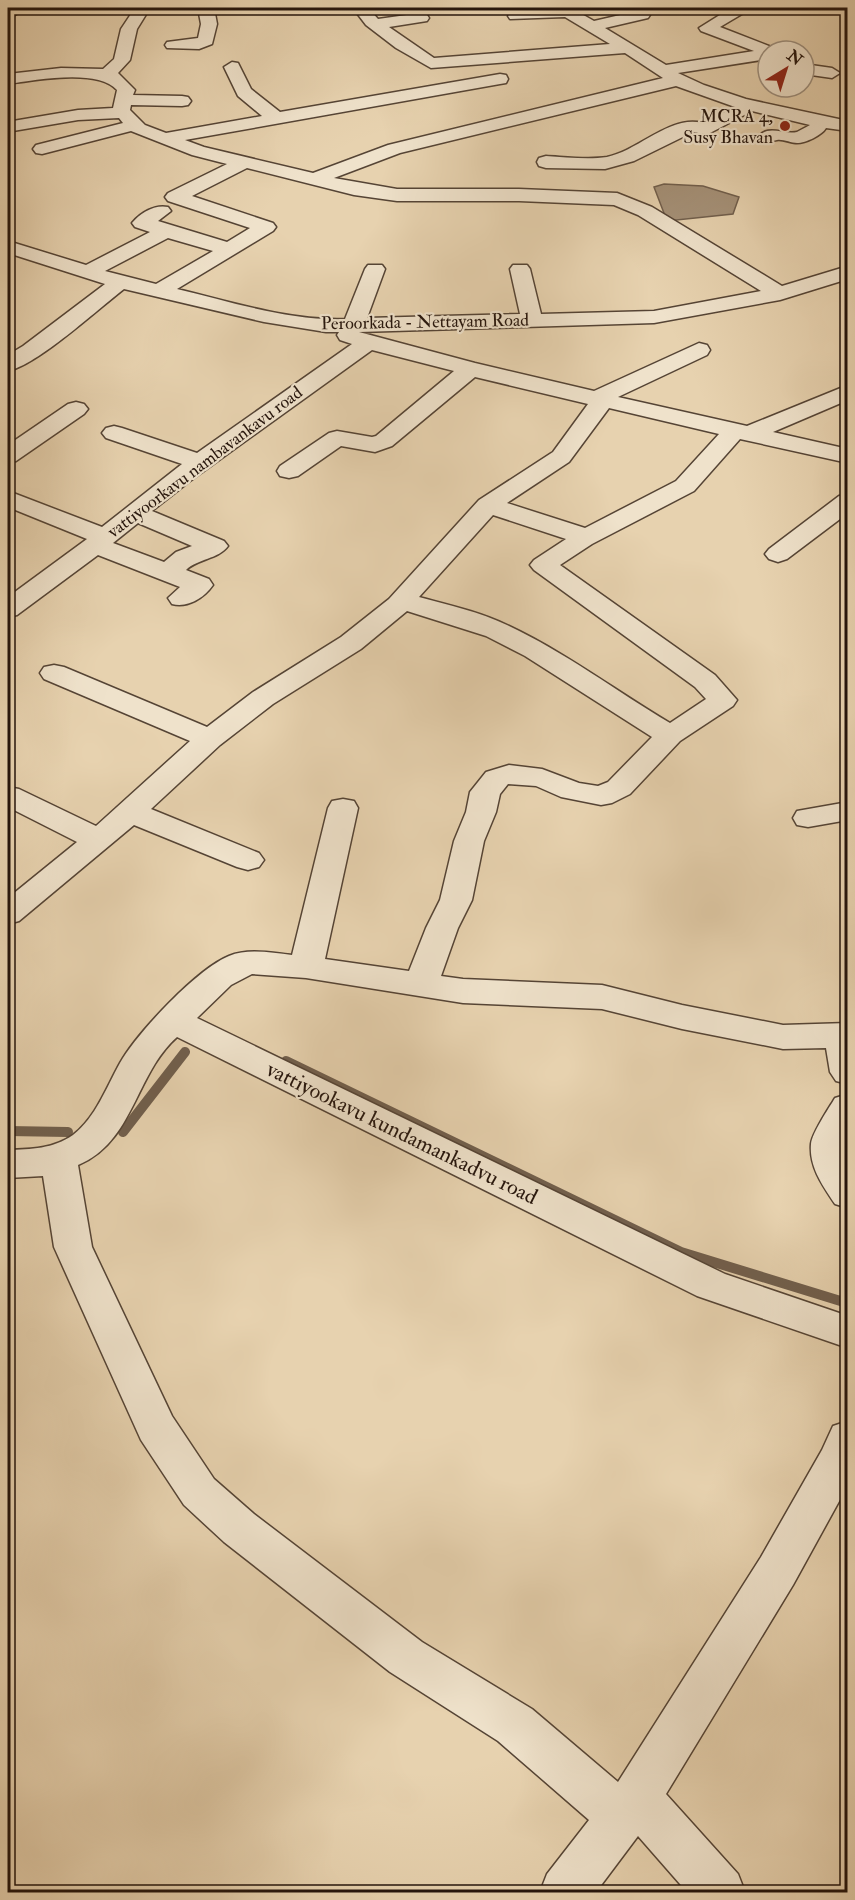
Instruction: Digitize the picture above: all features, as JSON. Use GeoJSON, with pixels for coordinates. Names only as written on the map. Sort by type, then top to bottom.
{"type":"FeatureCollection","features":[{"type":"Feature","properties":{"kind":"street"},"geometry":{"type":"LineString","coordinates":[[8,14],[19,8]]}},
{"type":"Feature","properties":{"kind":"street"},"geometry":{"type":"LineString","coordinates":[[107,75],[122,60],[129,29],[142,8]]}},
{"type":"Feature","properties":{"kind":"street"},"geometry":{"type":"LineString","coordinates":[[173,45],[199,44],[206,41],[209,24],[206,8]]}},
{"type":"Feature","properties":{"kind":"street"},"geometry":{"type":"LineString","coordinates":[[360,8],[375,24],[408,50],[427,61],[438,64],[611,48],[629,49],[639,51],[690,90]]}},
{"type":"Feature","properties":{"kind":"street"},"geometry":{"type":"LineString","coordinates":[[741,8],[707,28],[756,48]]}},
{"type":"Feature","properties":{"kind":"street"},"geometry":{"type":"LineString","coordinates":[[516,16],[565,10],[629,49]]}},
{"type":"Feature","properties":{"kind":"street"},"geometry":{"type":"LineString","coordinates":[[593,26],[642,15]]}},
{"type":"Feature","properties":{"kind":"street"},"geometry":{"type":"LineString","coordinates":[[375,24],[421,18]]}},
{"type":"Feature","properties":{"kind":"street"},"geometry":{"type":"LineString","coordinates":[[408,50],[494,42]]}},
{"type":"Feature","properties":{"kind":"street"},"geometry":{"type":"LineString","coordinates":[[593,68],[657,66],[756,54]]}},
{"type":"Feature","properties":{"kind":"street"},"geometry":{"type":"LineString","coordinates":[[232,67],[244,92],[277,118]]}},
{"type":"Feature","properties":{"kind":"street"},"geometry":{"type":"LineString","coordinates":[[816,71],[832,73]]}},
{"type":"Feature","properties":{"kind":"street"},"geometry":{"type":"LineString","coordinates":[[8,79],[46,74],[107,75],[119,81],[126,90],[127,113],[139,129],[198,151],[354,189],[397,195],[617,198],[645,211],[780,294]]}},
{"type":"Feature","properties":{"kind":"street"},"geometry":{"type":"LineString","coordinates":[[162,139],[515,77]]}},
{"type":"Feature","properties":{"kind":"street"},"geometry":{"type":"LineString","coordinates":[[315,179],[394,149],[561,107],[690,90],[720,88],[751,104],[826,123],[848,126]]}},
{"type":"Feature","properties":{"kind":"street"},"geometry":{"type":"LineString","coordinates":[[13,126],[78,115],[127,113],[182,101]]}},
{"type":"Feature","properties":{"kind":"street"},"geometry":{"type":"LineString","coordinates":[[546,162],[605,163],[628,157],[692,126],[704,129],[738,113],[751,104]]}},
{"type":"Feature","properties":{"kind":"street"},"geometry":{"type":"LineString","coordinates":[[737,127],[774,110]]}},
{"type":"Feature","properties":{"kind":"street"},"geometry":{"type":"LineString","coordinates":[[42,149],[127,113]]}},
{"type":"Feature","properties":{"kind":"street"},"geometry":{"type":"LineString","coordinates":[[765,139],[775,134],[798,138],[826,123]]}},
{"type":"Feature","properties":{"kind":"street"},"geometry":{"type":"LineString","coordinates":[[160,291],[266,226],[175,197],[245,162]]}},
{"type":"Feature","properties":{"kind":"street"},"geometry":{"type":"LineString","coordinates":[[87,272],[164,232],[162,221],[229,249]]}},
{"type":"Feature","properties":{"kind":"street","name":"Peroorkada - Nettayam Road"},"geometry":{"type":"LineString","coordinates":[[8,247],[120,282],[264,316],[360,334],[532,319],[654,317],[780,294],[838,275]]}},
{"type":"Feature","properties":{"kind":"street"},"geometry":{"type":"LineString","coordinates":[[375,269],[360,334],[471,369],[846,455]]}},
{"type":"Feature","properties":{"kind":"street"},"geometry":{"type":"LineString","coordinates":[[520,269],[532,319]]}},
{"type":"Feature","properties":{"kind":"street"},"geometry":{"type":"LineString","coordinates":[[838,275],[848,289]]}},
{"type":"Feature","properties":{"kind":"street"},"geometry":{"type":"LineString","coordinates":[[8,364],[31,351],[120,282]]}},
{"type":"Feature","properties":{"kind":"street","name":"vattiyoorkavu nambavankavu road"},"geometry":{"type":"LineString","coordinates":[[8,609],[100,541],[360,334]]}},
{"type":"Feature","properties":{"kind":"street"},"geometry":{"type":"LineString","coordinates":[[8,914],[99,840],[210,740],[263,698],[351,643],[401,601],[488,505],[561,457],[599,399],[699,351]]}},
{"type":"Feature","properties":{"kind":"street"},"geometry":{"type":"LineString","coordinates":[[289,471],[337,438],[375,445],[384,441],[471,369]]}},
{"type":"Feature","properties":{"kind":"street"},"geometry":{"type":"LineString","coordinates":[[421,985],[442,928],[456,900],[469,841],[481,812],[485,792],[497,778],[509,774],[542,778],[572,791],[601,796],[619,788],[670,735],[723,700],[705,681],[543,565],[587,537],[685,486],[741,432],[848,392]]}},
{"type":"Feature","properties":{"kind":"street"},"geometry":{"type":"LineString","coordinates":[[8,456],[76,409]]}},
{"type":"Feature","properties":{"kind":"street"},"geometry":{"type":"LineString","coordinates":[[114,433],[201,462]]}},
{"type":"Feature","properties":{"kind":"street"},"geometry":{"type":"LineString","coordinates":[[778,554],[848,501]]}},
{"type":"Feature","properties":{"kind":"street"},"geometry":{"type":"LineString","coordinates":[[12,504],[200,585],[182,598]]}},
{"type":"Feature","properties":{"kind":"street"},"geometry":{"type":"LineString","coordinates":[[488,505],[587,537]]}},
{"type":"Feature","properties":{"kind":"street"},"geometry":{"type":"LineString","coordinates":[[135,513],[215,546],[185,557],[168,573]]}},
{"type":"Feature","properties":{"kind":"street"},"geometry":{"type":"LineString","coordinates":[[401,601],[496,630],[535,650],[670,735]]}},
{"type":"Feature","properties":{"kind":"street"},"geometry":{"type":"LineString","coordinates":[[54,673],[210,740]]}},
{"type":"Feature","properties":{"kind":"street"},"geometry":{"type":"LineString","coordinates":[[8,796],[99,840]]}},
{"type":"Feature","properties":{"kind":"street"},"geometry":{"type":"LineString","coordinates":[[306,966],[343,808]]}},
{"type":"Feature","properties":{"kind":"street"},"geometry":{"type":"LineString","coordinates":[[808,818],[848,811]]}},
{"type":"Feature","properties":{"kind":"street"},"geometry":{"type":"LineString","coordinates":[[130,812],[248,860]]}},
{"type":"Feature","properties":{"kind":"street"},"geometry":{"type":"LineString","coordinates":[[8,1164],[59,1160],[81,1149],[98,1133],[116,1107],[133,1069],[155,1036],[219,977],[240,964],[306,966],[463,991],[602,997],[682,1017],[783,1037],[845,1036],[848,1072]]}},
{"type":"Feature","properties":{"kind":"street","name":"vattiyookavu kundamankadvu road"},"geometry":{"type":"LineString","coordinates":[[170,1024],[181,1025],[231,1049],[711,1285],[848,1332]]}},
{"type":"Feature","properties":{"kind":"street"},"geometry":{"type":"LineString","coordinates":[[848,1107],[829,1142],[833,1170],[848,1194]]}},
{"type":"Feature","properties":{"kind":"street"},"geometry":{"type":"LineString","coordinates":[[59,1160],[73,1247],[156,1427],[199,1492],[239,1528],[406,1657],[515,1725],[629,1807],[720,1893]]}},
{"type":"Feature","properties":{"kind":"street"},"geometry":{"type":"LineString","coordinates":[[565,1893],[629,1807],[777,1571],[841,1457],[848,1439]]}},
{"type":"Feature","properties":{"kind":"shaded area"},"geometry":{"type":"Polygon","coordinates":[[[664,184],[703,186],[739,197],[733,214],[667,221],[654,187],[664,184]]]}},
{"type":"Feature","properties":{"kind":"waterway"},"geometry":{"type":"LineString","coordinates":[[123,1132],[185,1052]]}},
{"type":"Feature","properties":{"kind":"waterway"},"geometry":{"type":"LineString","coordinates":[[286,1061],[681,1252],[847,1303]]}},
{"type":"Feature","properties":{"kind":"waterway"},"geometry":{"type":"LineString","coordinates":[[8,1131],[68,1132]]}},
{"type":"Feature","properties":{"kind":"place","name":"MCRA 4, Susy Bhavan"},"geometry":{"type":"Point","coordinates":[785,126]}}]}
